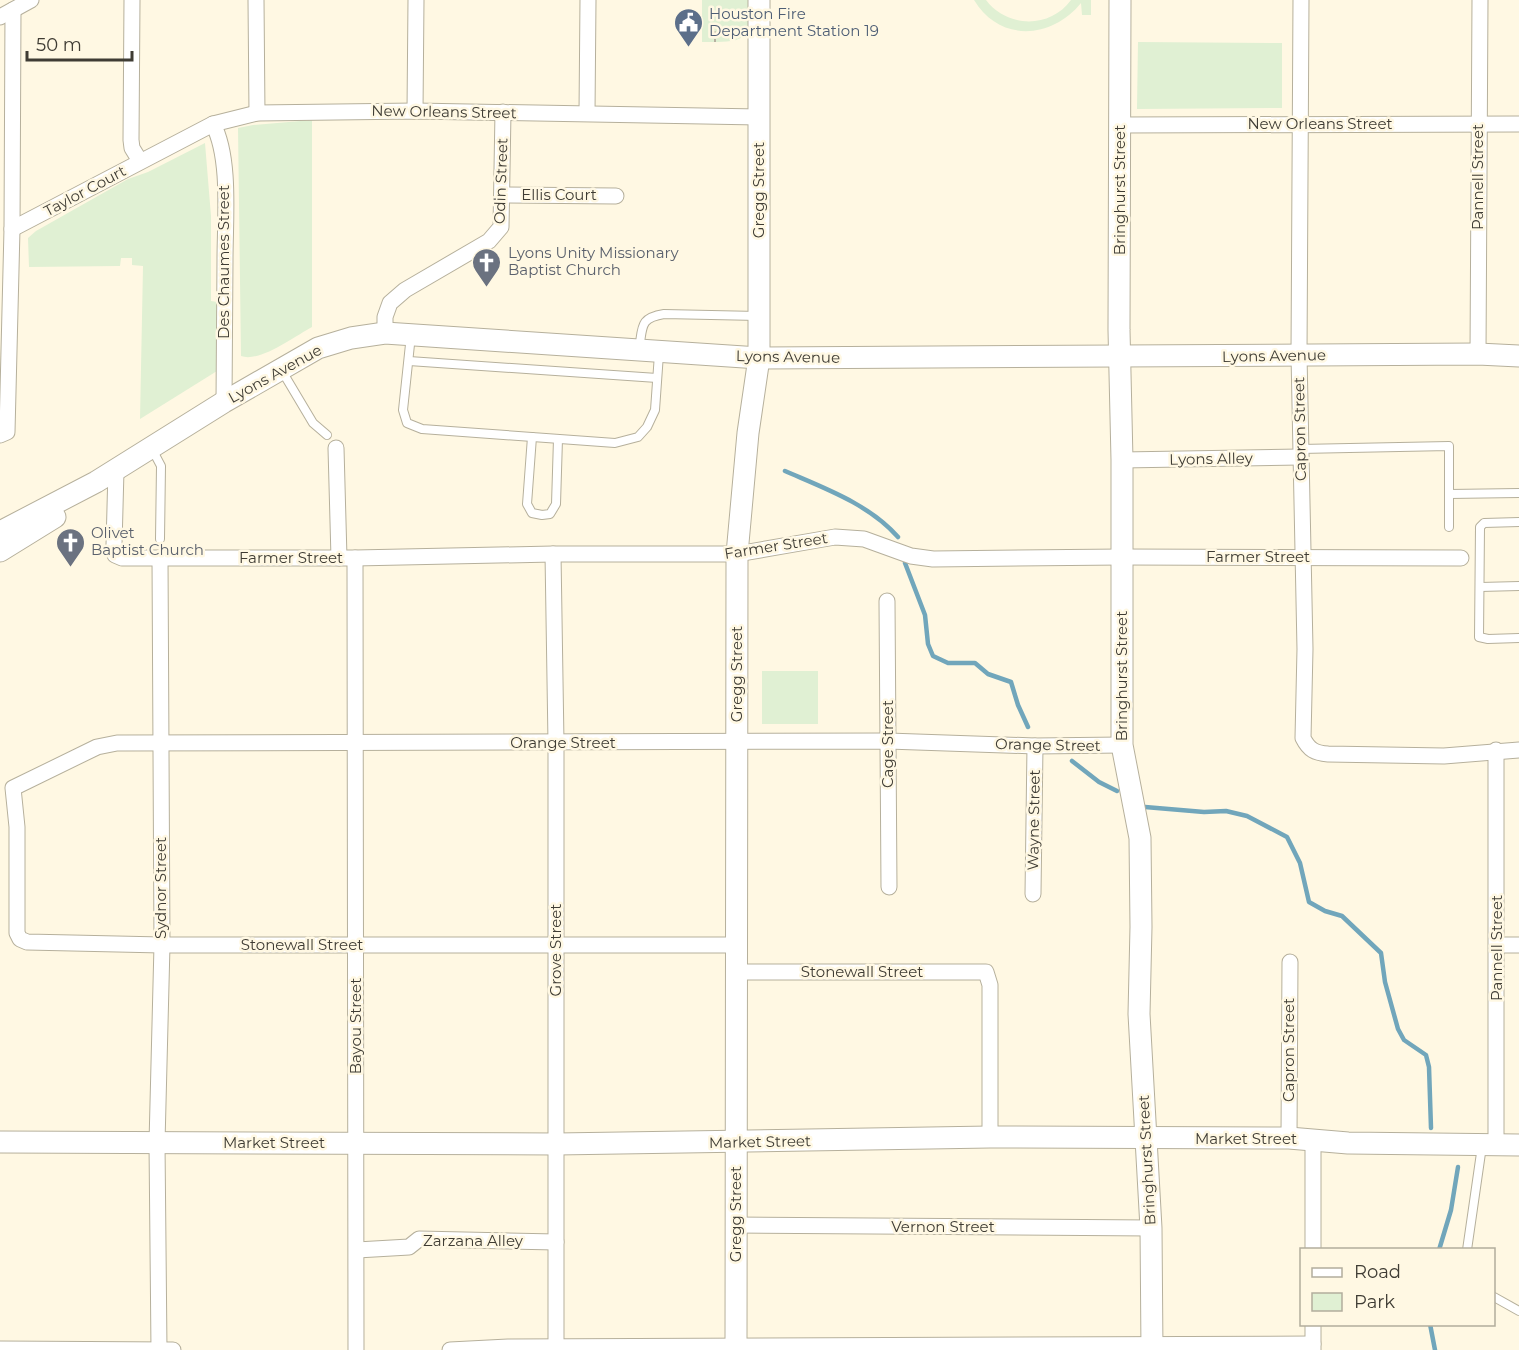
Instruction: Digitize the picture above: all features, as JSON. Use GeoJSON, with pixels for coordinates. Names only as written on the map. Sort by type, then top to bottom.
{"type":"FeatureCollection","features":[{"type":"Feature","properties":{"kind":"street"},"geometry":{"type":"LineString","coordinates":[[0,435],[7,432],[12,230],[12,70],[7,14],[31,0]]}},
{"type":"Feature","properties":{"kind":"street","name":"Taylor Court"},"geometry":{"type":"LineString","coordinates":[[12,230],[140,161],[130,140],[132,0]]}},
{"type":"Feature","properties":{"kind":"street"},"geometry":{"type":"LineString","coordinates":[[256,0],[257,113]]}},
{"type":"Feature","properties":{"kind":"street"},"geometry":{"type":"LineString","coordinates":[[415,111],[416,0]]}},
{"type":"Feature","properties":{"kind":"street"},"geometry":{"type":"LineString","coordinates":[[587,114],[588,0]]}},
{"type":"Feature","properties":{"kind":"street","name":"Gregg Street"},"geometry":{"type":"LineString","coordinates":[[736,1349],[737,554],[748,433],[759,358],[759,0]]}},
{"type":"Feature","properties":{"kind":"street","name":"Bringhurst Street"},"geometry":{"type":"LineString","coordinates":[[1120,0],[1122,745],[1140,838],[1140,1014],[1151,1228],[1152,1348]]}},
{"type":"Feature","properties":{"kind":"street","name":"Capron Street"},"geometry":{"type":"LineString","coordinates":[[1301,0],[1299,355],[1305,649],[1303,738],[1308,748],[1316,753],[1444,756],[1496,750]]}},
{"type":"Feature","properties":{"kind":"street","name":"Pannell Street"},"geometry":{"type":"LineString","coordinates":[[1478,354],[1480,0]]}},
{"type":"Feature","properties":{"kind":"street"},"geometry":{"type":"LineString","coordinates":[[0,55],[12,70]]}},
{"type":"Feature","properties":{"kind":"street","name":"New Orleans Street"},"geometry":{"type":"LineString","coordinates":[[140,161],[213,124],[257,113],[415,111],[759,117]]}},
{"type":"Feature","properties":{"kind":"street","name":"Odin Street"},"geometry":{"type":"LineString","coordinates":[[385,333],[385,317],[390,303],[405,290],[489,241],[501,227],[503,112]]}},
{"type":"Feature","properties":{"kind":"street","name":"Des Chaumes Street"},"geometry":{"type":"LineString","coordinates":[[213,124],[222,150],[225,201],[224,402]]}},
{"type":"Feature","properties":{"kind":"street","name":"New Orleans Street"},"geometry":{"type":"LineString","coordinates":[[1121,125],[1519,124]]}},
{"type":"Feature","properties":{"kind":"street","name":"Ellis Court"},"geometry":{"type":"LineString","coordinates":[[503,195],[616,196]]}},
{"type":"Feature","properties":{"kind":"street","name":"Lyons Avenue"},"geometry":{"type":"LineString","coordinates":[[0,532],[96,482],[224,402],[318,348],[351,338],[385,333],[759,358],[1478,354],[1519,356]]}},
{"type":"Feature","properties":{"kind":"street","name":"Bayou Street"},"geometry":{"type":"LineString","coordinates":[[336,448],[347,558],[355,744],[356,1350]]}},
{"type":"Feature","properties":{"kind":"street","name":"Lyons Alley"},"geometry":{"type":"LineString","coordinates":[[1122,460],[1300,453]]}},
{"type":"Feature","properties":{"kind":"street"},"geometry":{"type":"LineString","coordinates":[[116,470],[115,555],[122,558],[160,558]]}},
{"type":"Feature","properties":{"kind":"street","name":"Lyons Avenue"},"geometry":{"type":"LineString","coordinates":[[0,551],[73,506],[96,482]]}},
{"type":"Feature","properties":{"kind":"street","name":"Farmer Street"},"geometry":{"type":"LineString","coordinates":[[160,558],[737,554],[835,537],[864,539],[911,556],[933,560],[1122,557],[1461,558]]}},
{"type":"Feature","properties":{"kind":"street","name":"Grove Street"},"geometry":{"type":"LineString","coordinates":[[553,554],[556,742],[556,1347]]}},
{"type":"Feature","properties":{"kind":"street","name":"Sydnor Street"},"geometry":{"type":"LineString","coordinates":[[159,1350],[157,1143],[162,945],[160,558]]}},
{"type":"Feature","properties":{"kind":"street","name":"Cage Street"},"geometry":{"type":"LineString","coordinates":[[887,601],[889,887]]}},
{"type":"Feature","properties":{"kind":"street","name":"Orange Street"},"geometry":{"type":"LineString","coordinates":[[13,788],[97,747],[117,743],[888,741],[1035,746],[1122,745]]}},
{"type":"Feature","properties":{"kind":"street","name":"Wayne Street"},"geometry":{"type":"LineString","coordinates":[[1033,894],[1035,746]]}},
{"type":"Feature","properties":{"kind":"street"},"geometry":{"type":"LineString","coordinates":[[1496,750],[1519,750]]}},
{"type":"Feature","properties":{"kind":"street","name":"Pannell Street"},"geometry":{"type":"LineString","coordinates":[[1489,1145],[1497,945],[1496,750]]}},
{"type":"Feature","properties":{"kind":"street","name":"Stonewall Street"},"geometry":{"type":"LineString","coordinates":[[13,788],[16,827],[17,933],[20,939],[27,942],[162,945],[737,945]]}},
{"type":"Feature","properties":{"kind":"street"},"geometry":{"type":"LineString","coordinates":[[1497,945],[1519,945]]}},
{"type":"Feature","properties":{"kind":"street","name":"Capron Street"},"geometry":{"type":"LineString","coordinates":[[1289,1138],[1290,962]]}},
{"type":"Feature","properties":{"kind":"street","name":"Stonewall Street"},"geometry":{"type":"LineString","coordinates":[[737,972],[986,972],[990,986],[990,1137]]}},
{"type":"Feature","properties":{"kind":"street","name":"Market Street"},"geometry":{"type":"LineString","coordinates":[[0,1142],[557,1144],[990,1137],[1289,1138],[1347,1143],[1519,1145]]}},
{"type":"Feature","properties":{"kind":"street"},"geometry":{"type":"LineString","coordinates":[[1313,1139],[1313,1248]]}},
{"type":"Feature","properties":{"kind":"street","name":"Vernon Street"},"geometry":{"type":"LineString","coordinates":[[736,1225],[1151,1228]]}},
{"type":"Feature","properties":{"kind":"street","name":"Zarzana Alley"},"geometry":{"type":"LineString","coordinates":[[357,1250],[409,1247],[419,1239],[556,1242]]}},
{"type":"Feature","properties":{"kind":"street"},"geometry":{"type":"LineString","coordinates":[[450,1350],[556,1347],[736,1349],[1313,1347],[1313,1326]]}},
{"type":"Feature","properties":{"kind":"street"},"geometry":{"type":"LineString","coordinates":[[0,1349],[173,1350]]}},
{"type":"Feature","properties":{"kind":"lane"},"geometry":{"type":"LineString","coordinates":[[411,335],[403,410],[407,423],[422,429],[615,443],[638,437],[647,427],[655,410],[657,378],[643,324],[650,316],[664,314],[759,316]]}},
{"type":"Feature","properties":{"kind":"lane"},"geometry":{"type":"LineString","coordinates":[[409,360],[657,378]]}},
{"type":"Feature","properties":{"kind":"lane"},"geometry":{"type":"LineString","coordinates":[[282,369],[313,423],[327,435]]}},
{"type":"Feature","properties":{"kind":"lane"},"geometry":{"type":"LineString","coordinates":[[532,437],[527,504],[532,513],[542,515],[550,514],[556,504],[558,439]]}},
{"type":"Feature","properties":{"kind":"lane"},"geometry":{"type":"LineString","coordinates":[[1300,453],[1449,446],[1449,527]]}},
{"type":"Feature","properties":{"kind":"lane"},"geometry":{"type":"LineString","coordinates":[[152,448],[160,466],[160,539]]}},
{"type":"Feature","properties":{"kind":"lane"},"geometry":{"type":"LineString","coordinates":[[1449,494],[1519,493]]}},
{"type":"Feature","properties":{"kind":"lane"},"geometry":{"type":"LineString","coordinates":[[1519,522],[1484,523],[1480,527],[1479,637],[1519,638]]}},
{"type":"Feature","properties":{"kind":"lane"},"geometry":{"type":"LineString","coordinates":[[1480,587],[1519,586]]}},
{"type":"Feature","properties":{"kind":"lane"},"geometry":{"type":"LineString","coordinates":[[1467,1248],[1489,1145]]}},
{"type":"Feature","properties":{"kind":"lane"},"geometry":{"type":"LineString","coordinates":[[1495,1298],[1519,1311]]}},
{"type":"Feature","properties":{"kind":"path"},"geometry":{"type":"LineString","coordinates":[[714,42],[715,30]]}},
{"type":"Feature","properties":{"kind":"green space"},"geometry":{"type":"Polygon","coordinates":[[[702,0],[751,0],[749,25],[742,38],[727,42],[702,42],[702,0]]]}},
{"type":"Feature","properties":{"kind":"green space"},"geometry":{"type":"Polygon","coordinates":[[[974,0],[986,0],[1005,16],[1028,21],[1052,16],[1071,0],[1091,0],[1091,15],[1082,15],[1081,3],[1056,24],[1026,31],[998,24],[985,14],[974,0]]]}},
{"type":"Feature","properties":{"kind":"green space"},"geometry":{"type":"Polygon","coordinates":[[[1138,42],[1282,43],[1282,108],[1137,109],[1138,42]]]}},
{"type":"Feature","properties":{"kind":"green space"},"geometry":{"type":"Polygon","coordinates":[[[312,120],[312,327],[258,356],[241,356],[238,128],[312,120]]]}},
{"type":"Feature","properties":{"kind":"green space"},"geometry":{"type":"Polygon","coordinates":[[[205,143],[211,216],[211,301],[217,302],[217,371],[140,419],[143,266],[132,265],[132,258],[121,258],[120,266],[29,267],[28,238],[36,231],[128,179],[148,172],[205,143]]]}},
{"type":"Feature","properties":{"kind":"green space"},"geometry":{"type":"Polygon","coordinates":[[[762,671],[818,671],[818,724],[762,724],[762,671]]]}},
{"type":"Feature","properties":{"kind":"waterway"},"geometry":{"type":"LineString","coordinates":[[785,471],[860,506],[874,515],[898,537]]}},
{"type":"Feature","properties":{"kind":"waterway"},"geometry":{"type":"LineString","coordinates":[[905,563],[925,615],[928,644],[933,656],[948,663],[975,663],[988,674],[1011,682],[1028,727]]}},
{"type":"Feature","properties":{"kind":"waterway"},"geometry":{"type":"LineString","coordinates":[[1072,761],[1099,782],[1117,791]]}},
{"type":"Feature","properties":{"kind":"waterway"},"geometry":{"type":"LineString","coordinates":[[1145,807],[1204,812],[1226,811],[1247,816],[1287,837],[1300,863],[1309,902],[1325,911],[1342,916],[1381,953],[1385,982],[1398,1029],[1404,1040],[1426,1055],[1429,1067],[1431,1128]]}},
{"type":"Feature","properties":{"kind":"waterway"},"geometry":{"type":"LineString","coordinates":[[1440,1248],[1451,1210],[1458,1167]]}},
{"type":"Feature","properties":{"kind":"waterway"},"geometry":{"type":"LineString","coordinates":[[1430,1326],[1435,1350]]}},
{"type":"Feature","properties":{"kind":"place","name":"Houston Fire Department Station 19"},"geometry":{"type":"Point","coordinates":[688,48]}},
{"type":"Feature","properties":{"kind":"place","name":"Lyons Unity Missionary Baptist Church"},"geometry":{"type":"Point","coordinates":[487,288]}},
{"type":"Feature","properties":{"kind":"place","name":"Olivet Baptist Church"},"geometry":{"type":"Point","coordinates":[70,568]}}]}
